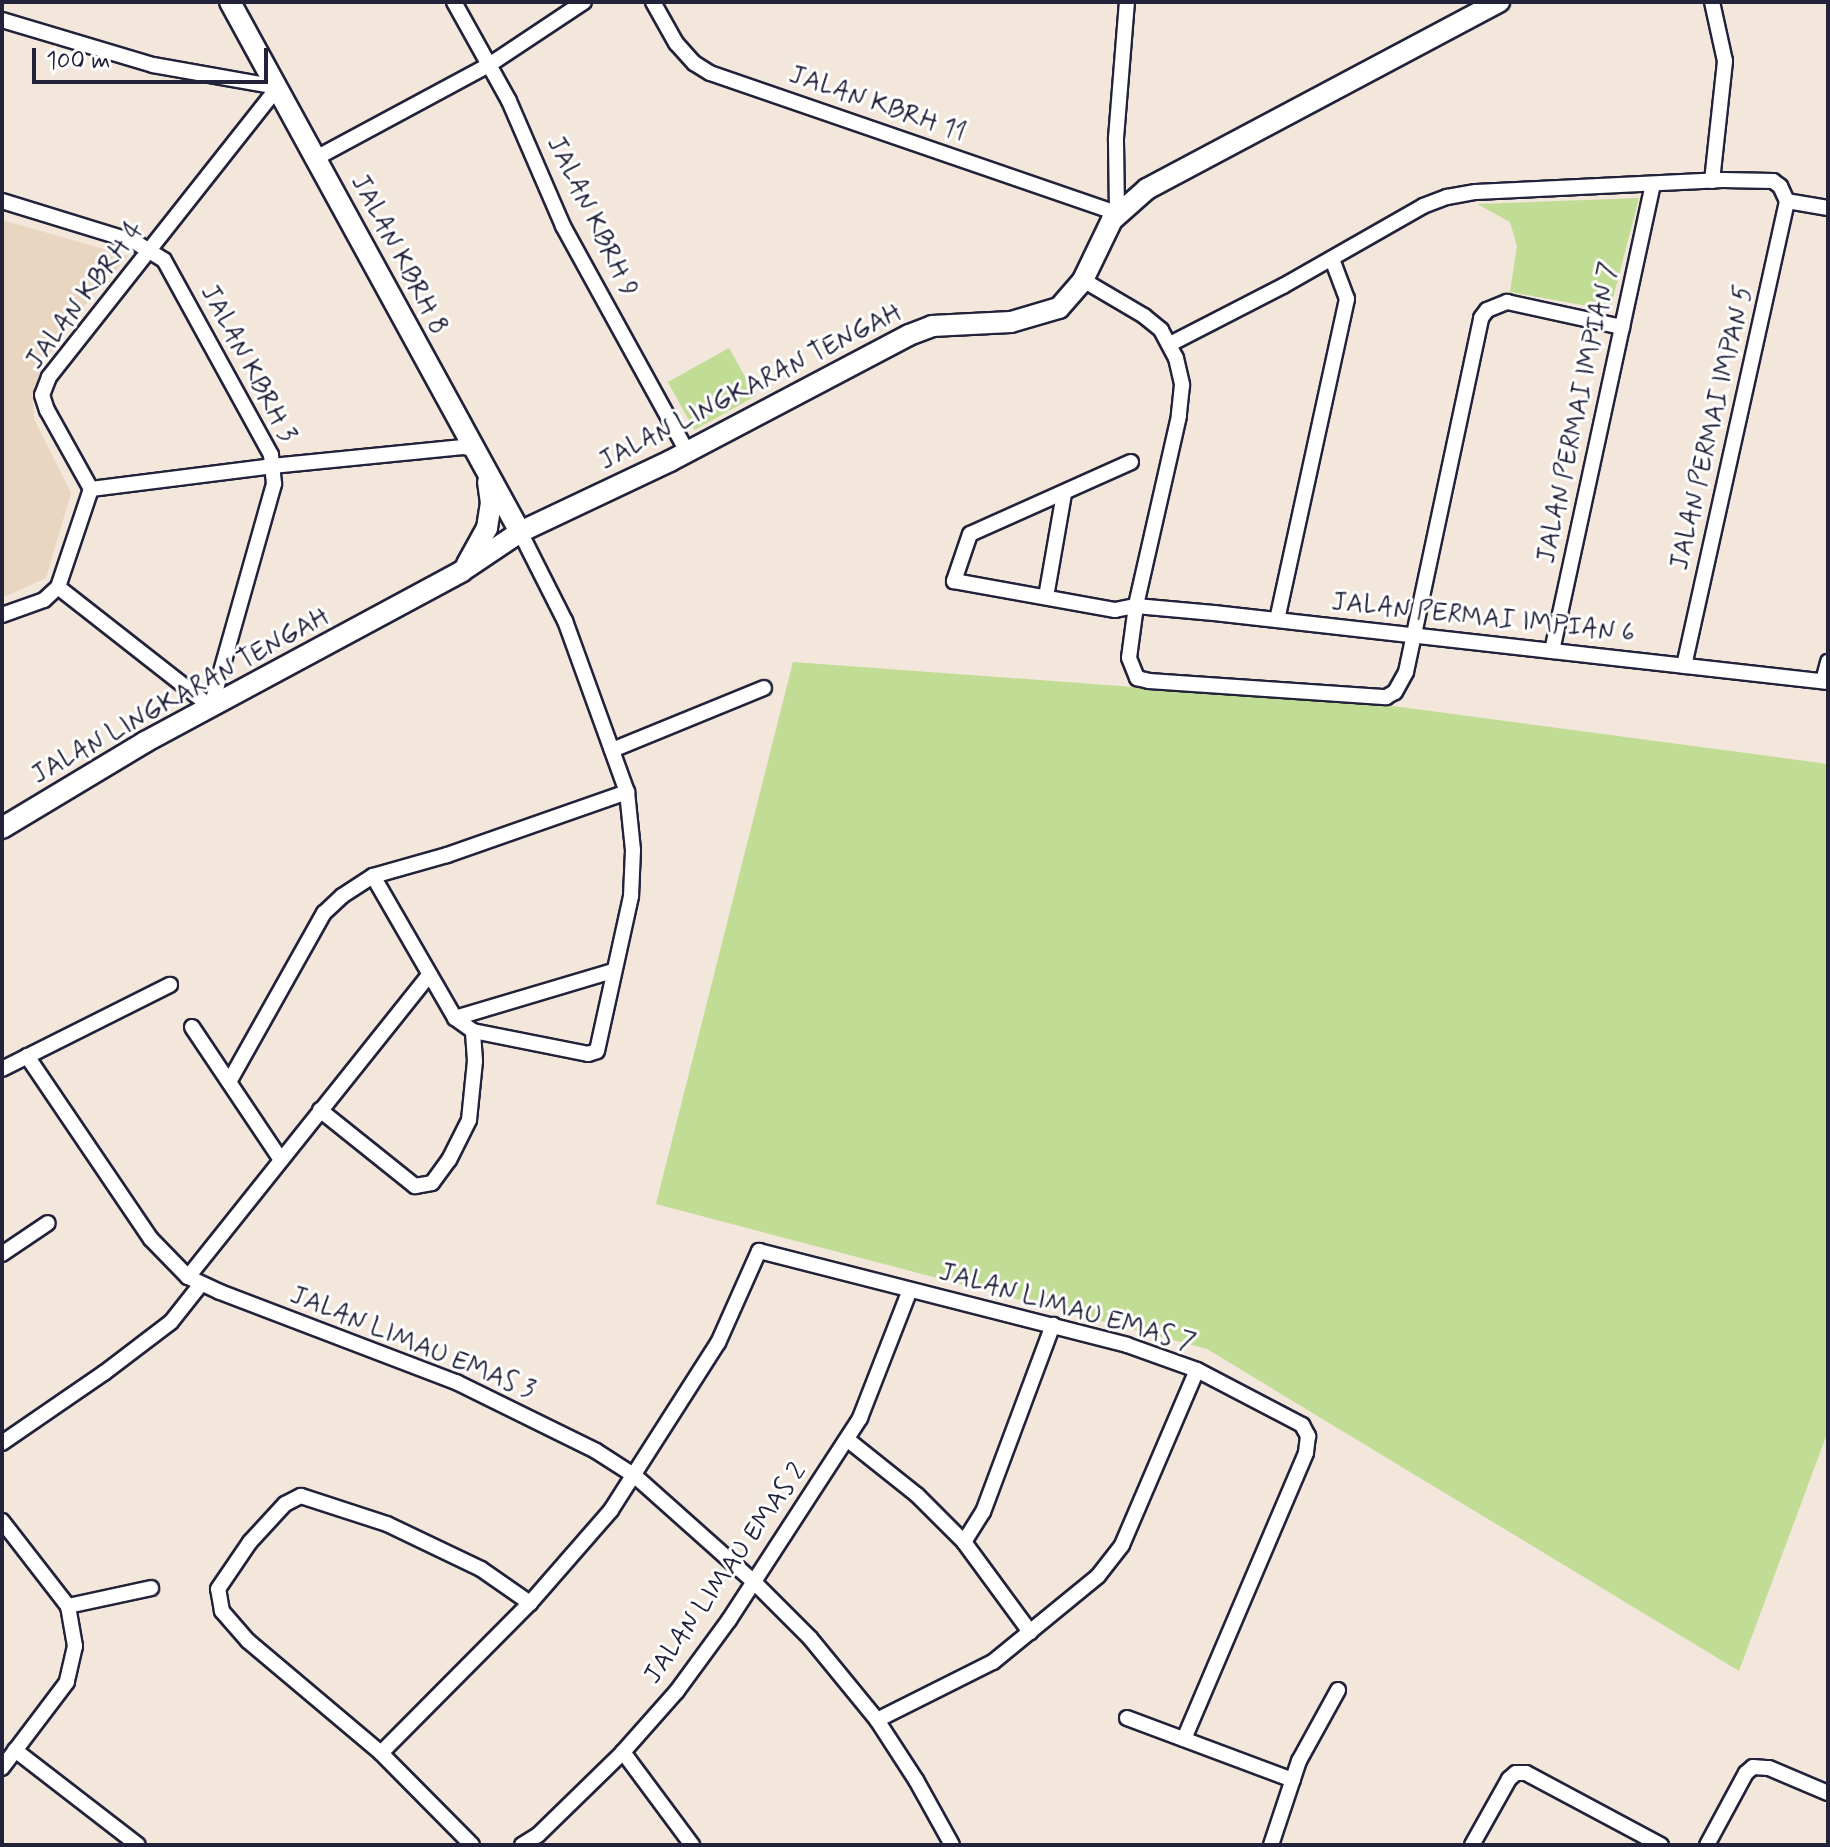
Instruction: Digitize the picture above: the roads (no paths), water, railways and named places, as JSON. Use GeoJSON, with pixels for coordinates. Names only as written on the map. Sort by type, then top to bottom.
{"type":"FeatureCollection","features":[{"type":"Feature","properties":{"kind":"street","name":"JALAN KBRH 8"},"geometry":{"type":"LineString","coordinates":[[230,2],[520,532]]}},
{"type":"Feature","properties":{"kind":"street","name":"JALAN KBRH 9"},"geometry":{"type":"LineString","coordinates":[[454,2],[509,101],[557,215],[687,452]]}},
{"type":"Feature","properties":{"kind":"street"},"geometry":{"type":"LineString","coordinates":[[316,158],[489,65],[584,2]]}},
{"type":"Feature","properties":{"kind":"street","name":"JALAN KBRH 11"},"geometry":{"type":"LineString","coordinates":[[653,2],[676,43],[694,63],[710,73],[1117,213]]}},
{"type":"Feature","properties":{"kind":"street"},"geometry":{"type":"LineString","coordinates":[[1117,213],[1116,138],[1127,2]]}},
{"type":"Feature","properties":{"kind":"street","name":"JALAN LINGKARAN TENGAH"},"geometry":{"type":"LineString","coordinates":[[2,828],[211,707],[462,571],[520,532],[687,452],[909,335],[932,326],[1011,322],[1050,313],[1067,302],[1083,280],[1103,234],[1117,213],[1147,189],[1499,2]]}},
{"type":"Feature","properties":{"kind":"street"},"geometry":{"type":"LineString","coordinates":[[1712,2],[1725,61],[1712,181]]}},
{"type":"Feature","properties":{"kind":"street"},"geometry":{"type":"LineString","coordinates":[[2,20],[153,65],[278,87]]}},
{"type":"Feature","properties":{"kind":"street","name":"JALAN KBRH 4"},"geometry":{"type":"LineString","coordinates":[[91,489],[42,395],[49,377],[278,87]]}},
{"type":"Feature","properties":{"kind":"street"},"geometry":{"type":"LineString","coordinates":[[1170,344],[1332,259],[1423,206],[1447,197],[1476,192],[1773,181],[1780,186],[1787,201],[1828,208]]}},
{"type":"Feature","properties":{"kind":"street","name":"JALAN PERMAI IMPIAN 7"},"geometry":{"type":"LineString","coordinates":[[1552,651],[1653,185]]}},
{"type":"Feature","properties":{"kind":"street","name":"JALAN KBRH 3"},"geometry":{"type":"LineString","coordinates":[[2,201],[135,242],[164,260],[271,455],[274,484],[211,707]]}},
{"type":"Feature","properties":{"kind":"street","name":"JALAN PERMAI IMPAN 5"},"geometry":{"type":"LineString","coordinates":[[1684,666],[1787,201]]}},
{"type":"Feature","properties":{"kind":"street"},"geometry":{"type":"LineString","coordinates":[[1277,620],[1347,299],[1332,259]]}},
{"type":"Feature","properties":{"kind":"street"},"geometry":{"type":"LineString","coordinates":[[1083,280],[1144,316],[1161,330],[1170,344],[1182,385],[1179,416],[1136,606],[1129,658],[1137,678],[1149,681],[1386,697],[1402,684],[1481,318],[1487,310],[1507,302],[1622,327]]}},
{"type":"Feature","properties":{"kind":"street"},"geometry":{"type":"LineString","coordinates":[[2,615],[44,600],[58,587],[91,489],[272,466],[463,447],[473,449]]}},
{"type":"Feature","properties":{"kind":"street"},"geometry":{"type":"LineString","coordinates":[[1046,597],[1064,494],[1131,462]]}},
{"type":"Feature","properties":{"kind":"street"},"geometry":{"type":"LineString","coordinates":[[462,571],[477,551],[487,528],[491,503],[488,478]]}},
{"type":"Feature","properties":{"kind":"street","name":"JALAN PERMAI IMPIAN 6"},"geometry":{"type":"LineString","coordinates":[[1064,494],[970,534],[954,581],[1115,610],[1136,606],[1277,620],[1826,682]]}},
{"type":"Feature","properties":{"kind":"street"},"geometry":{"type":"LineString","coordinates":[[373,876],[455,1018],[473,1031],[588,1054],[597,1051],[631,896],[633,850],[627,792],[565,621],[520,532]]}},
{"type":"Feature","properties":{"kind":"street"},"geometry":{"type":"LineString","coordinates":[[58,587],[211,707]]}},
{"type":"Feature","properties":{"kind":"street"},"geometry":{"type":"LineString","coordinates":[[1826,682],[1828,662]]}},
{"type":"Feature","properties":{"kind":"street"},"geometry":{"type":"LineString","coordinates":[[612,750],[764,688]]}},
{"type":"Feature","properties":{"kind":"street"},"geometry":{"type":"LineString","coordinates":[[229,1082],[324,913],[373,876],[447,855],[627,792]]}},
{"type":"Feature","properties":{"kind":"street"},"geometry":{"type":"LineString","coordinates":[[455,1018],[613,971]]}},
{"type":"Feature","properties":{"kind":"street"},"geometry":{"type":"LineString","coordinates":[[2,1443],[104,1373],[171,1322],[195,1281],[281,1160],[428,976]]}},
{"type":"Feature","properties":{"kind":"street"},"geometry":{"type":"LineString","coordinates":[[2,1069],[170,985]]}},
{"type":"Feature","properties":{"kind":"street"},"geometry":{"type":"LineString","coordinates":[[192,1027],[281,1160]]}},
{"type":"Feature","properties":{"kind":"street"},"geometry":{"type":"LineString","coordinates":[[320,1110],[415,1186],[432,1183],[449,1160],[469,1120],[475,1061],[473,1031]]}},
{"type":"Feature","properties":{"kind":"street","name":"JALAN LIMAU EMAS 3"},"geometry":{"type":"LineString","coordinates":[[27,1056],[151,1239],[195,1281],[456,1382],[596,1451],[635,1476],[753,1581],[810,1638],[877,1720],[952,1845]]}},
{"type":"Feature","properties":{"kind":"street"},"geometry":{"type":"LineString","coordinates":[[2,1254],[48,1223]]}},
{"type":"Feature","properties":{"kind":"street","name":"JALAN LIMAU EMAS 7"},"geometry":{"type":"LineString","coordinates":[[635,1476],[718,1343],[759,1251],[1053,1325],[1197,1370],[1302,1425],[1308,1436],[1306,1453],[1184,1739]]}},
{"type":"Feature","properties":{"kind":"street","name":"JALAN LIMAU EMAS 2"},"geometry":{"type":"LineString","coordinates":[[522,1845],[543,1840],[698,1665],[848,1440],[870,1396],[910,1290]]}},
{"type":"Feature","properties":{"kind":"street"},"geometry":{"type":"LineString","coordinates":[[964,1542],[979,1523],[1053,1325]]}},
{"type":"Feature","properties":{"kind":"street"},"geometry":{"type":"LineString","coordinates":[[877,1720],[958,1683],[993,1662],[1098,1576],[1122,1545],[1197,1370]]}},
{"type":"Feature","properties":{"kind":"street"},"geometry":{"type":"LineString","coordinates":[[848,1440],[917,1495],[964,1542],[1030,1632]]}},
{"type":"Feature","properties":{"kind":"street"},"geometry":{"type":"LineString","coordinates":[[381,1753],[530,1603],[592,1535],[635,1476]]}},
{"type":"Feature","properties":{"kind":"street"},"geometry":{"type":"LineString","coordinates":[[472,1845],[381,1753],[248,1641],[218,1604],[221,1581],[250,1542],[285,1504],[301,1496],[387,1524],[481,1569],[530,1603]]}},
{"type":"Feature","properties":{"kind":"street"},"geometry":{"type":"LineString","coordinates":[[2,1521],[68,1606],[75,1646],[73,1665],[56,1698],[2,1768]]}},
{"type":"Feature","properties":{"kind":"street"},"geometry":{"type":"LineString","coordinates":[[68,1606],[151,1588]]}},
{"type":"Feature","properties":{"kind":"street"},"geometry":{"type":"LineString","coordinates":[[1271,1845],[1299,1761],[1338,1690]]}},
{"type":"Feature","properties":{"kind":"street"},"geometry":{"type":"LineString","coordinates":[[1127,1718],[1293,1780]]}},
{"type":"Feature","properties":{"kind":"street"},"geometry":{"type":"LineString","coordinates":[[15,1750],[138,1845]]}},
{"type":"Feature","properties":{"kind":"street"},"geometry":{"type":"LineString","coordinates":[[623,1752],[692,1845]]}},
{"type":"Feature","properties":{"kind":"street"},"geometry":{"type":"LineString","coordinates":[[1707,1845],[1746,1773],[1753,1767],[1769,1768],[1828,1793]]}},
{"type":"Feature","properties":{"kind":"street"},"geometry":{"type":"LineString","coordinates":[[1472,1845],[1509,1779],[1516,1773],[1526,1773],[1661,1845]]}}]}
